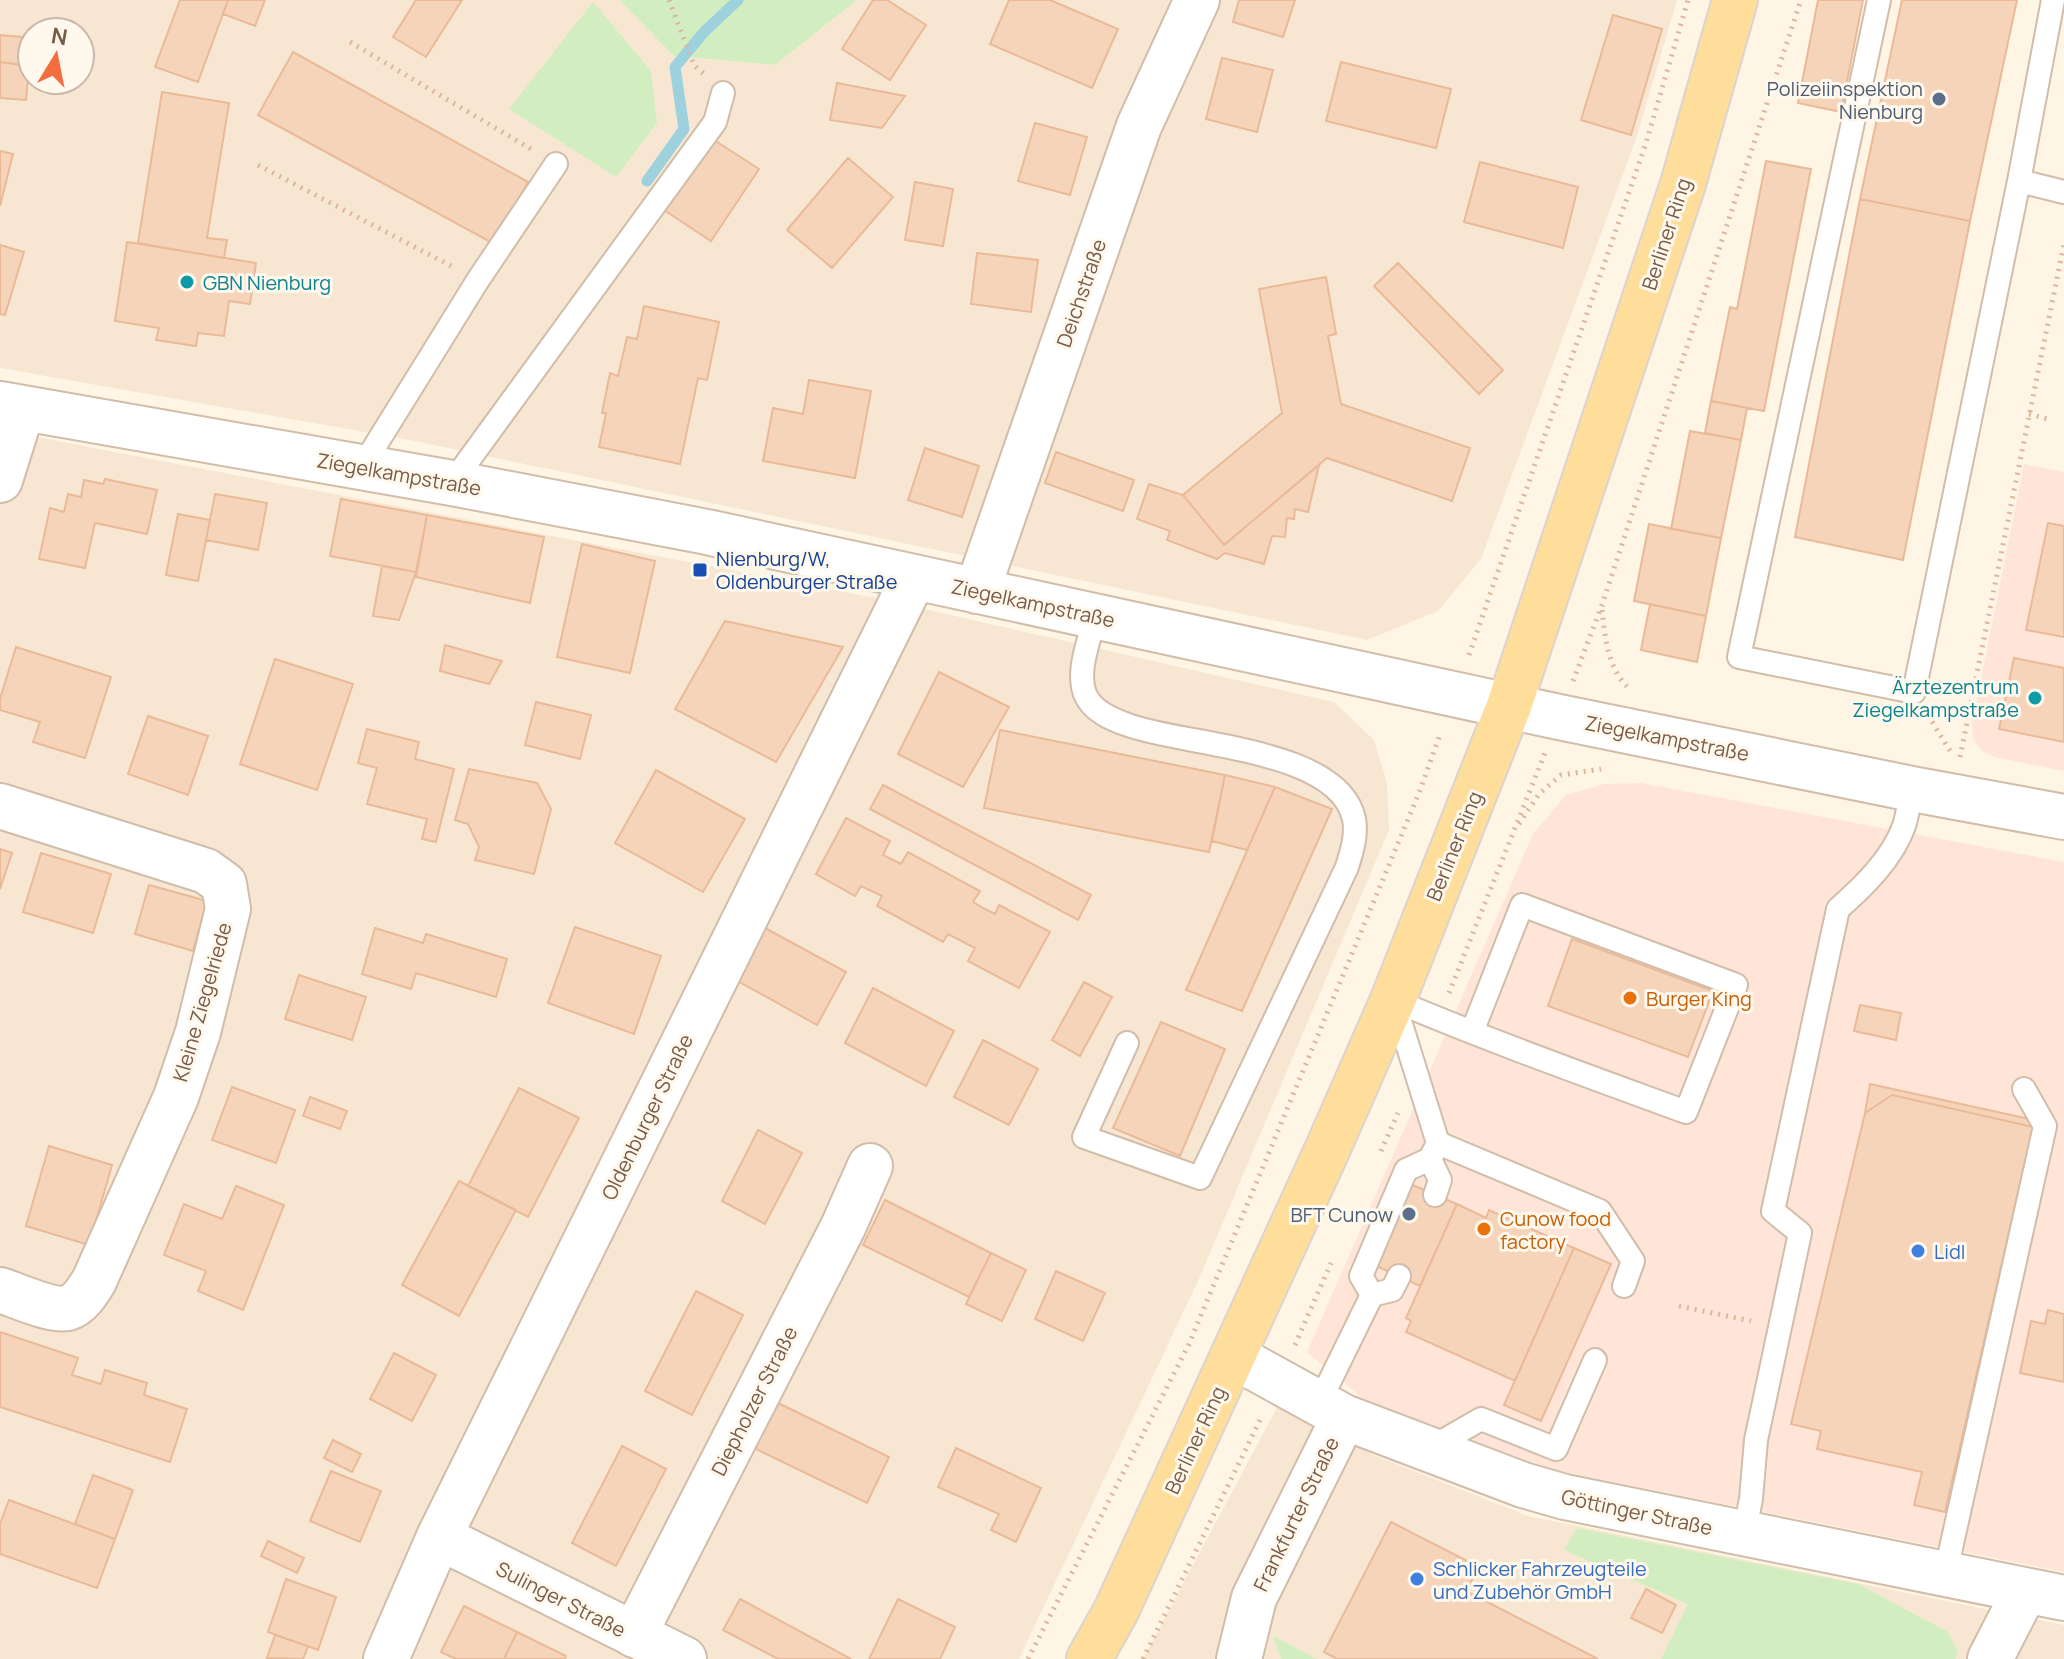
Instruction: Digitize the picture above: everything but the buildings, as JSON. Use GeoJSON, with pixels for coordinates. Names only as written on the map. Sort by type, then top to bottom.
{"type":"FeatureCollection","features":[{"type":"Feature","properties":{"kind":"main road","name":"Berliner Ring"},"geometry":{"type":"LineString","coordinates":[[1089,1659],[1116,1611],[1393,1000],[1509,706],[1683,184],[1735,0]]}},
{"type":"Feature","properties":{"kind":"street","name":"Deichstraße"},"geometry":{"type":"LineString","coordinates":[[977,591],[1139,126],[1197,0]]}},
{"type":"Feature","properties":{"kind":"street","name":"Ziegelkampstraße"},"geometry":{"type":"LineString","coordinates":[[11,407],[452,483],[707,532],[1509,706],[2064,817]]}},
{"type":"Feature","properties":{"kind":"street"},"geometry":{"type":"LineString","coordinates":[[0,480],[11,407]]}},
{"type":"Feature","properties":{"kind":"street","name":"Oldenburger Straße"},"geometry":{"type":"LineString","coordinates":[[386,1659],[439,1537],[914,577]]}},
{"type":"Feature","properties":{"kind":"street","name":"Kleine Ziegelriede"},"geometry":{"type":"LineString","coordinates":[[0,806],[206,871],[224,884],[228,909],[198,1032],[176,1097],[94,1281],[84,1297],[67,1308],[0,1290]]}},
{"type":"Feature","properties":{"kind":"street","name":"Diepholzer Straße"},"geometry":{"type":"LineString","coordinates":[[634,1635],[843,1227],[870,1166]]}},
{"type":"Feature","properties":{"kind":"street","name":"Göttinger Straße"},"geometry":{"type":"LineString","coordinates":[[1233,1356],[1332,1410],[1523,1485],[1565,1497],[2044,1594]]}},
{"type":"Feature","properties":{"kind":"street","name":"Frankfurter Straße"},"geometry":{"type":"LineString","coordinates":[[1239,1659],[1254,1598],[1332,1410]]}},
{"type":"Feature","properties":{"kind":"street","name":"Sulinger Straße"},"geometry":{"type":"LineString","coordinates":[[439,1537],[684,1659]]}},
{"type":"Feature","properties":{"kind":"street"},"geometry":{"type":"LineString","coordinates":[[1990,1659],[2044,1594]]}},
{"type":"Feature","properties":{"kind":"lane"},"geometry":{"type":"LineString","coordinates":[[1879,0],[1739,657],[1914,692],[2053,0]]}},
{"type":"Feature","properties":{"kind":"lane"},"geometry":{"type":"LineString","coordinates":[[452,483],[715,122],[723,93]]}},
{"type":"Feature","properties":{"kind":"lane"},"geometry":{"type":"LineString","coordinates":[[362,467],[478,280],[556,164]]}},
{"type":"Feature","properties":{"kind":"lane"},"geometry":{"type":"LineString","coordinates":[[2019,181],[2064,192]]}},
{"type":"Feature","properties":{"kind":"lane"},"geometry":{"type":"LineString","coordinates":[[1095,616],[1081,679],[1086,697],[1105,717],[1142,730],[1285,760],[1316,773],[1338,789],[1349,803],[1355,821],[1354,843],[1347,867],[1200,1178],[1084,1137],[1127,1043]]}},
{"type":"Feature","properties":{"kind":"lane"},"geometry":{"type":"LineString","coordinates":[[1744,1534],[1751,1499],[1756,1440],[1800,1233],[1773,1211],[1838,909],[1865,886],[1892,848],[1904,826],[1912,789]]}},
{"type":"Feature","properties":{"kind":"lane"},"geometry":{"type":"LineString","coordinates":[[1393,1000],[1472,1032],[1686,1112],[1736,985],[1522,905],[1472,1032]]}},
{"type":"Feature","properties":{"kind":"lane"},"geometry":{"type":"LineString","coordinates":[[1393,1000],[1417,1071],[1440,1180],[1435,1195]]}},
{"type":"Feature","properties":{"kind":"lane"},"geometry":{"type":"LineString","coordinates":[[1945,1575],[2045,1126],[2024,1089]]}},
{"type":"Feature","properties":{"kind":"lane"},"geometry":{"type":"LineString","coordinates":[[1434,1151],[1600,1211],[1633,1261],[1624,1286]]}},
{"type":"Feature","properties":{"kind":"lane"},"geometry":{"type":"LineString","coordinates":[[1332,1410],[1372,1295],[1361,1276],[1406,1170],[1434,1151]]}},
{"type":"Feature","properties":{"kind":"lane"},"geometry":{"type":"LineString","coordinates":[[1372,1295],[1392,1290],[1399,1276]]}},
{"type":"Feature","properties":{"kind":"lane"},"geometry":{"type":"LineString","coordinates":[[1429,1449],[1481,1419],[1556,1449],[1595,1360]]}},
{"type":"Feature","properties":{"kind":"path"},"geometry":{"type":"LineString","coordinates":[[669,0],[694,65]]}},
{"type":"Feature","properties":{"kind":"path"},"geometry":{"type":"LineString","coordinates":[[1501,565],[1646,143],[1688,0]]}},
{"type":"Feature","properties":{"kind":"path"},"geometry":{"type":"LineString","coordinates":[[1602,605],[1801,0]]}},
{"type":"Feature","properties":{"kind":"path"},"geometry":{"type":"LineString","coordinates":[[350,42],[556,164]]}},
{"type":"Feature","properties":{"kind":"path"},"geometry":{"type":"LineString","coordinates":[[258,165],[478,280]]}},
{"type":"Feature","properties":{"kind":"path"},"geometry":{"type":"LineString","coordinates":[[1914,692],[1959,766],[2064,244]]}},
{"type":"Feature","properties":{"kind":"path"},"geometry":{"type":"LineString","coordinates":[[2029,414],[2051,420]]}},
{"type":"Feature","properties":{"kind":"path"},"geometry":{"type":"LineString","coordinates":[[1438,1019],[1513,832],[1539,794],[1561,775],[1604,769]]}},
{"type":"Feature","properties":{"kind":"path"},"geometry":{"type":"LineString","coordinates":[[1028,1659],[1189,1344],[1419,793]]}},
{"type":"Feature","properties":{"kind":"path"},"geometry":{"type":"LineString","coordinates":[[1380,1154],[1417,1071]]}},
{"type":"Feature","properties":{"kind":"path"},"geometry":{"type":"LineString","coordinates":[[1145,1658],[1279,1381],[1336,1252]]}},
{"type":"Feature","properties":{"kind":"path"},"geometry":{"type":"LineString","coordinates":[[1679,1306],[1779,1327]]}},
{"type":"Feature","properties":{"kind":"shaded area"},"geometry":{"type":"Polygon","coordinates":[[[0,0],[619,0],[674,56],[775,65],[857,0],[1677,0],[1636,139],[1481,559],[1438,611],[1367,640],[410,440],[0,368],[0,0]]]}},
{"type":"Feature","properties":{"kind":"shaded area"},"geometry":{"type":"Polygon","coordinates":[[[0,430],[876,598],[1334,702],[1374,740],[1387,783],[1389,830],[1199,1279],[1019,1659],[0,1659],[0,430]]]}},
{"type":"Feature","properties":{"kind":"shaded area"},"geometry":{"type":"Polygon","coordinates":[[[2024,464],[2064,472],[2064,771],[1994,757],[1981,750],[1973,738],[1972,724],[2024,464]]]}},
{"type":"Feature","properties":{"kind":"shaded area"},"geometry":{"type":"Polygon","coordinates":[[[1641,783],[2064,862],[2064,1572],[1544,1468],[1362,1398],[1307,1352],[1533,834],[1566,795],[1604,784],[1641,783]]]}},
{"type":"Feature","properties":{"kind":"shaded area"},"geometry":{"type":"Polygon","coordinates":[[[1297,1370],[1371,1454],[1528,1516],[2064,1625],[2064,1659],[1143,1659],[1297,1370]]]}},
{"type":"Feature","properties":{"kind":"green space"},"geometry":{"type":"Polygon","coordinates":[[[619,0],[857,0],[775,65],[674,56],[619,0]]]}},
{"type":"Feature","properties":{"kind":"green space"},"geometry":{"type":"Polygon","coordinates":[[[593,2],[651,71],[657,123],[616,177],[509,109],[593,2]]]}},
{"type":"Feature","properties":{"kind":"green space"},"geometry":{"type":"Polygon","coordinates":[[[1577,1528],[1858,1584],[1948,1632],[1958,1653],[1955,1659],[1661,1659],[1688,1604],[1564,1550],[1577,1528]]]}},
{"type":"Feature","properties":{"kind":"green space"},"geometry":{"type":"Polygon","coordinates":[[[1273,1636],[1317,1659],[1281,1659],[1273,1636]]]}},
{"type":"Feature","properties":{"kind":"waterway"},"geometry":{"type":"LineString","coordinates":[[647,181],[684,129],[675,67],[704,32],[738,0]]}},
{"type":"Feature","properties":{"kind":"place","name":"Polizeiinspektion Nienburg"},"geometry":{"type":"Point","coordinates":[1939,99]}},
{"type":"Feature","properties":{"kind":"place","name":"GBN Nienburg"},"geometry":{"type":"Point","coordinates":[187,282]}},
{"type":"Feature","properties":{"kind":"place","name":"Nienburg/W, Oldenburger Straße"},"geometry":{"type":"Point","coordinates":[700,570]}},
{"type":"Feature","properties":{"kind":"place","name":"Ärztezentrum Ziegelkampstraße"},"geometry":{"type":"Point","coordinates":[2035,698]}},
{"type":"Feature","properties":{"kind":"place","name":"Burger King"},"geometry":{"type":"Point","coordinates":[1630,998]}},
{"type":"Feature","properties":{"kind":"place","name":"BFT Cunow"},"geometry":{"type":"Point","coordinates":[1409,1214]}},
{"type":"Feature","properties":{"kind":"place","name":"Cunow food factory"},"geometry":{"type":"Point","coordinates":[1484,1229]}},
{"type":"Feature","properties":{"kind":"place","name":"Lidl"},"geometry":{"type":"Point","coordinates":[1918,1251]}},
{"type":"Feature","properties":{"kind":"place","name":"Schlicker Fahrzeugteile und Zubehör GmbH"},"geometry":{"type":"Point","coordinates":[1417,1579]}}]}
